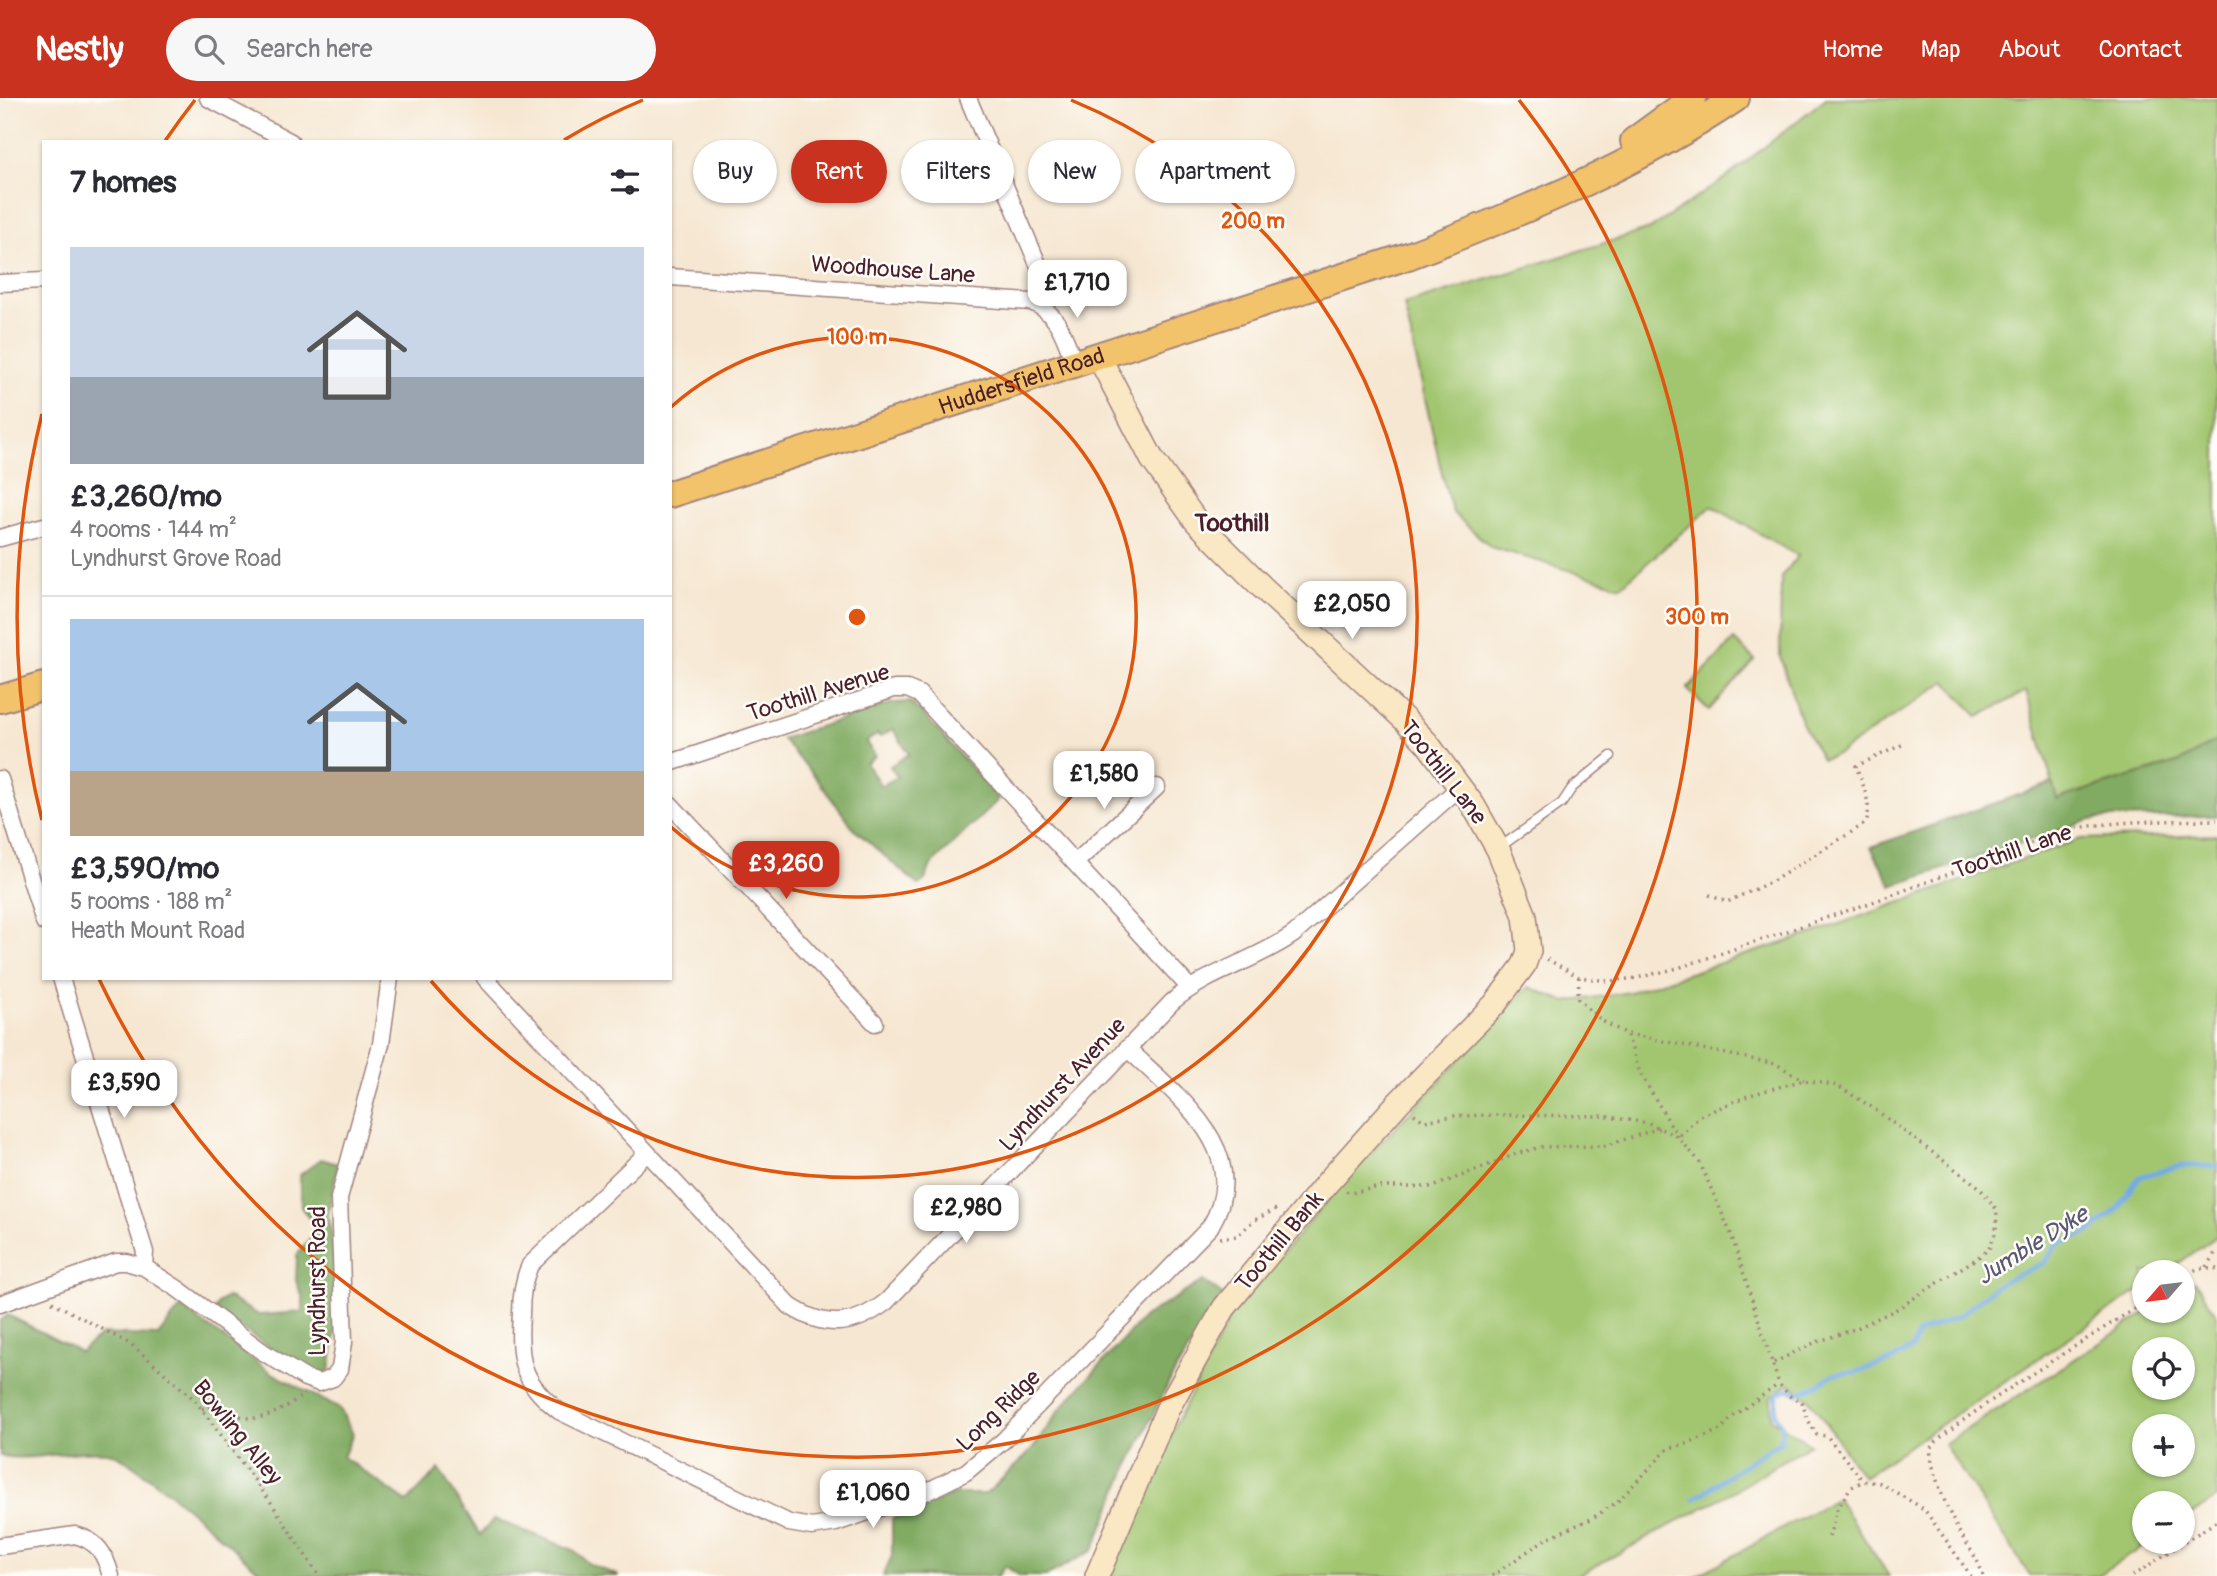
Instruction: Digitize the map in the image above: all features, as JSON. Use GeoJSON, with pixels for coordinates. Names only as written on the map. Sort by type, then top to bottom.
{"type":"FeatureCollection","features":[{"type":"Feature","properties":{"kind":"main road","name":"Huddersfield Road"},"geometry":{"type":"LineString","coordinates":[[1528,206],[1600,164],[1693,98]]}},
{"type":"Feature","properties":{"kind":"main road","name":"Huddersfield Road"},"geometry":{"type":"LineString","coordinates":[[672,493],[1408,256],[1597,176],[1652,148],[1736,98]]}},
{"type":"Feature","properties":{"kind":"main road"},"geometry":{"type":"LineString","coordinates":[[0,699],[42,687]]}},
{"type":"Feature","properties":{"kind":"street"},"geometry":{"type":"LineString","coordinates":[[208,98],[287,140]]}},
{"type":"Feature","properties":{"kind":"street"},"geometry":{"type":"LineString","coordinates":[[968,98],[1045,281],[1042,305],[1054,316],[1087,361]]}},
{"type":"Feature","properties":{"kind":"street","name":"Woodhouse Lane"},"geometry":{"type":"LineString","coordinates":[[672,277],[1018,299],[1042,305]]}},
{"type":"Feature","properties":{"kind":"street"},"geometry":{"type":"LineString","coordinates":[[0,283],[42,281]]}},
{"type":"Feature","properties":{"kind":"street","name":"Toothill Lane"},"geometry":{"type":"LineString","coordinates":[[1087,361],[1196,521],[1262,587],[1405,720],[1461,787],[1498,849],[1525,916],[1529,951]]}},
{"type":"Feature","properties":{"kind":"street"},"geometry":{"type":"LineString","coordinates":[[0,538],[42,527]]}},
{"type":"Feature","properties":{"kind":"street","name":"Toothill Avenue"},"geometry":{"type":"LineString","coordinates":[[672,762],[894,689],[906,689],[919,694],[1190,988]]}},
{"type":"Feature","properties":{"kind":"street"},"geometry":{"type":"LineString","coordinates":[[0,779],[42,916]]}},
{"type":"Feature","properties":{"kind":"street"},"geometry":{"type":"LineString","coordinates":[[1075,863],[1157,787]]}},
{"type":"Feature","properties":{"kind":"street","name":"Lyndhurst Avenue"},"geometry":{"type":"LineString","coordinates":[[487,980],[790,1306],[808,1317],[848,1322],[863,1317],[886,1302],[1164,1010],[1190,988],[1294,934],[1461,787]]}},
{"type":"Feature","properties":{"kind":"street"},"geometry":{"type":"LineString","coordinates":[[672,806],[875,1023]]}},
{"type":"Feature","properties":{"kind":"street","name":"Toothill Bank"},"geometry":{"type":"LineString","coordinates":[[1097,1576],[1167,1410],[1224,1308],[1327,1183],[1398,1103],[1495,1004],[1517,976],[1529,951]]}},
{"type":"Feature","properties":{"kind":"street"},"geometry":{"type":"LineString","coordinates":[[62,980],[145,1252],[144,1267]]}},
{"type":"Feature","properties":{"kind":"street","name":"Lyndhurst Road"},"geometry":{"type":"LineString","coordinates":[[0,1304],[116,1262],[126,1262],[144,1267],[263,1352],[315,1382],[324,1383],[332,1378],[342,1362],[344,1321],[339,1198],[381,1044],[390,980]]}},
{"type":"Feature","properties":{"kind":"street","name":"Long Ridge"},"geometry":{"type":"LineString","coordinates":[[646,1154],[530,1265],[521,1305],[519,1340],[522,1366],[534,1387],[559,1411],[789,1523],[800,1526],[836,1524],[926,1492],[966,1472],[1004,1440],[1210,1227],[1222,1192],[1220,1156],[1209,1132],[1127,1048]]}},
{"type":"Feature","properties":{"kind":"street"},"geometry":{"type":"LineString","coordinates":[[0,1546],[75,1535],[87,1538],[98,1545],[111,1576]]}},
{"type":"Feature","properties":{"kind":"lane"},"geometry":{"type":"LineString","coordinates":[[1498,849],[1562,803],[1573,789],[1611,756]]}},
{"type":"Feature","properties":{"kind":"path"},"geometry":{"type":"LineString","coordinates":[[1709,895],[1727,902],[1773,881],[1866,822],[1869,814],[1868,803],[1857,765],[1906,743]]}},
{"type":"Feature","properties":{"kind":"path","name":"Toothill Lane"},"geometry":{"type":"LineString","coordinates":[[1529,951],[1579,977],[1608,982],[1637,978],[1678,968],[1870,903],[2067,830],[2120,822],[2217,820]]}},
{"type":"Feature","properties":{"kind":"path"},"geometry":{"type":"LineString","coordinates":[[1579,977],[1578,999],[1602,1021],[1627,1034],[1776,1064],[1804,1080],[1838,1086],[1873,1108],[1979,1187],[1997,1210],[1996,1231],[1989,1249],[1895,1310],[1771,1364]]}},
{"type":"Feature","properties":{"kind":"path"},"geometry":{"type":"LineString","coordinates":[[1627,1034],[1640,1073],[1678,1137],[1699,1161],[1731,1234],[1779,1384],[1790,1396],[1802,1402],[1807,1418],[1818,1434],[1827,1436],[1863,1481]]}},
{"type":"Feature","properties":{"kind":"path"},"geometry":{"type":"LineString","coordinates":[[1678,1137],[1700,1116],[1750,1095],[1804,1080]]}},
{"type":"Feature","properties":{"kind":"path"},"geometry":{"type":"LineString","coordinates":[[1398,1103],[1424,1121],[1454,1116],[1602,1116],[1648,1123],[1678,1137]]}},
{"type":"Feature","properties":{"kind":"path"},"geometry":{"type":"LineString","coordinates":[[1327,1183],[1351,1193],[1379,1187],[1433,1186],[1541,1147],[1604,1146],[1660,1128]]}},
{"type":"Feature","properties":{"kind":"path"},"geometry":{"type":"LineString","coordinates":[[1198,1240],[1237,1236],[1253,1221],[1289,1200]]}},
{"type":"Feature","properties":{"kind":"path"},"geometry":{"type":"LineString","coordinates":[[2206,1267],[2217,1250]]}},
{"type":"Feature","properties":{"kind":"path"},"geometry":{"type":"LineString","coordinates":[[2195,1270],[2206,1267],[2217,1269]]}},
{"type":"Feature","properties":{"kind":"path","name":"Bowling Alley"},"geometry":{"type":"LineString","coordinates":[[34,1292],[132,1345],[194,1399],[270,1501],[319,1576]]}},
{"type":"Feature","properties":{"kind":"path"},"geometry":{"type":"LineString","coordinates":[[1983,1576],[1975,1553],[1953,1520],[1932,1464],[1931,1448],[1936,1439],[2063,1353],[2132,1310]]}},
{"type":"Feature","properties":{"kind":"path"},"geometry":{"type":"LineString","coordinates":[[202,1409],[220,1404],[240,1416],[256,1418],[276,1413],[290,1405],[315,1382]]}},
{"type":"Feature","properties":{"kind":"path"},"geometry":{"type":"LineString","coordinates":[[1492,1576],[1548,1538],[1591,1519],[1617,1502],[1670,1448],[1720,1430],[1779,1384]]}},
{"type":"Feature","properties":{"kind":"path"},"geometry":{"type":"LineString","coordinates":[[1829,1537],[1837,1510],[1850,1488],[1863,1481],[1880,1483],[1924,1509],[1971,1576]]}},
{"type":"Feature","properties":{"kind":"path"},"geometry":{"type":"LineString","coordinates":[[2132,1576],[2217,1521]]}},
{"type":"Feature","properties":{"kind":"green space"},"geometry":{"type":"Polygon","coordinates":[[[1826,98],[2217,98],[2217,740],[2180,762],[2057,799],[2026,691],[1978,717],[1946,681],[1838,754],[1822,759],[1801,721],[1780,656],[1781,577],[1798,556],[1712,506],[1621,586],[1491,547],[1453,513],[1404,305],[1650,229],[1727,177],[1826,98]]]}},
{"type":"Feature","properties":{"kind":"green space"},"geometry":{"type":"Polygon","coordinates":[[[1734,640],[1755,660],[1709,710],[1687,689],[1734,640]]]}},
{"type":"Feature","properties":{"kind":"green space"},"geometry":{"type":"Polygon","coordinates":[[[910,702],[999,799],[931,865],[925,880],[918,885],[855,830],[813,774],[782,739],[892,703],[910,702]],[[893,729],[866,742],[875,756],[866,763],[881,786],[897,777],[890,766],[909,754],[893,729]]]}},
{"type":"Feature","properties":{"kind":"green space"},"geometry":{"type":"Polygon","coordinates":[[[2217,740],[2217,816],[2090,820],[1892,886],[1871,847],[2052,783],[2057,799],[2180,762],[2217,740]]]}},
{"type":"Feature","properties":{"kind":"green space"},"geometry":{"type":"Polygon","coordinates":[[[2217,835],[2217,1236],[2183,1260],[2132,1260],[2132,1295],[1863,1477],[1809,1399],[1789,1383],[1771,1397],[1771,1419],[1810,1444],[1732,1492],[1577,1576],[1110,1576],[1154,1467],[1233,1311],[1348,1177],[1529,987],[1566,1002],[1630,992],[1811,934],[2080,839],[2217,835]]]}},
{"type":"Feature","properties":{"kind":"green space"},"geometry":{"type":"Polygon","coordinates":[[[321,1159],[338,1164],[328,1215],[333,1244],[336,1329],[330,1370],[321,1375],[306,1373],[215,1310],[218,1303],[227,1297],[259,1315],[303,1312],[303,1298],[296,1281],[297,1255],[314,1233],[313,1224],[301,1207],[300,1175],[321,1159]]]}},
{"type":"Feature","properties":{"kind":"green space"},"geometry":{"type":"Polygon","coordinates":[[[1203,1281],[1223,1295],[1171,1378],[1127,1469],[1093,1550],[1046,1576],[1020,1576],[1005,1566],[998,1576],[883,1576],[892,1556],[892,1519],[955,1494],[986,1494],[1031,1451],[1061,1408],[1144,1317],[1203,1281]]]}},
{"type":"Feature","properties":{"kind":"green space"},"geometry":{"type":"Polygon","coordinates":[[[2195,1281],[2217,1315],[2217,1498],[2195,1512],[2195,1491],[2132,1491],[2132,1554],[2097,1576],[2030,1576],[1944,1444],[2132,1322],[2195,1323],[2195,1281]]]}},
{"type":"Feature","properties":{"kind":"green space"},"geometry":{"type":"Polygon","coordinates":[[[181,1307],[272,1373],[340,1409],[353,1434],[343,1457],[407,1502],[439,1469],[480,1535],[494,1519],[574,1550],[589,1564],[619,1576],[265,1576],[162,1487],[121,1457],[94,1451],[27,1457],[0,1456],[0,1320],[8,1315],[80,1352],[102,1334],[158,1336],[181,1307]]]}},
{"type":"Feature","properties":{"kind":"green space"},"geometry":{"type":"Polygon","coordinates":[[[1837,1498],[1889,1576],[1697,1576],[1837,1498]]]}},
{"type":"Feature","properties":{"kind":"waterway","name":"Jumble Dyke"},"geometry":{"type":"LineString","coordinates":[[1694,1499],[1781,1442],[1782,1426],[1775,1415],[1777,1394],[1789,1389],[1798,1394],[1834,1374],[1856,1372],[1893,1360],[1913,1347],[1918,1333],[1959,1316],[2000,1283],[2044,1263],[2056,1245],[2090,1232],[2117,1210],[2139,1177],[2180,1166],[2217,1166]]}},
{"type":"Feature","properties":{"kind":"district","name":"Toothill"},"geometry":{"type":"Point","coordinates":[1232,523]}}]}
